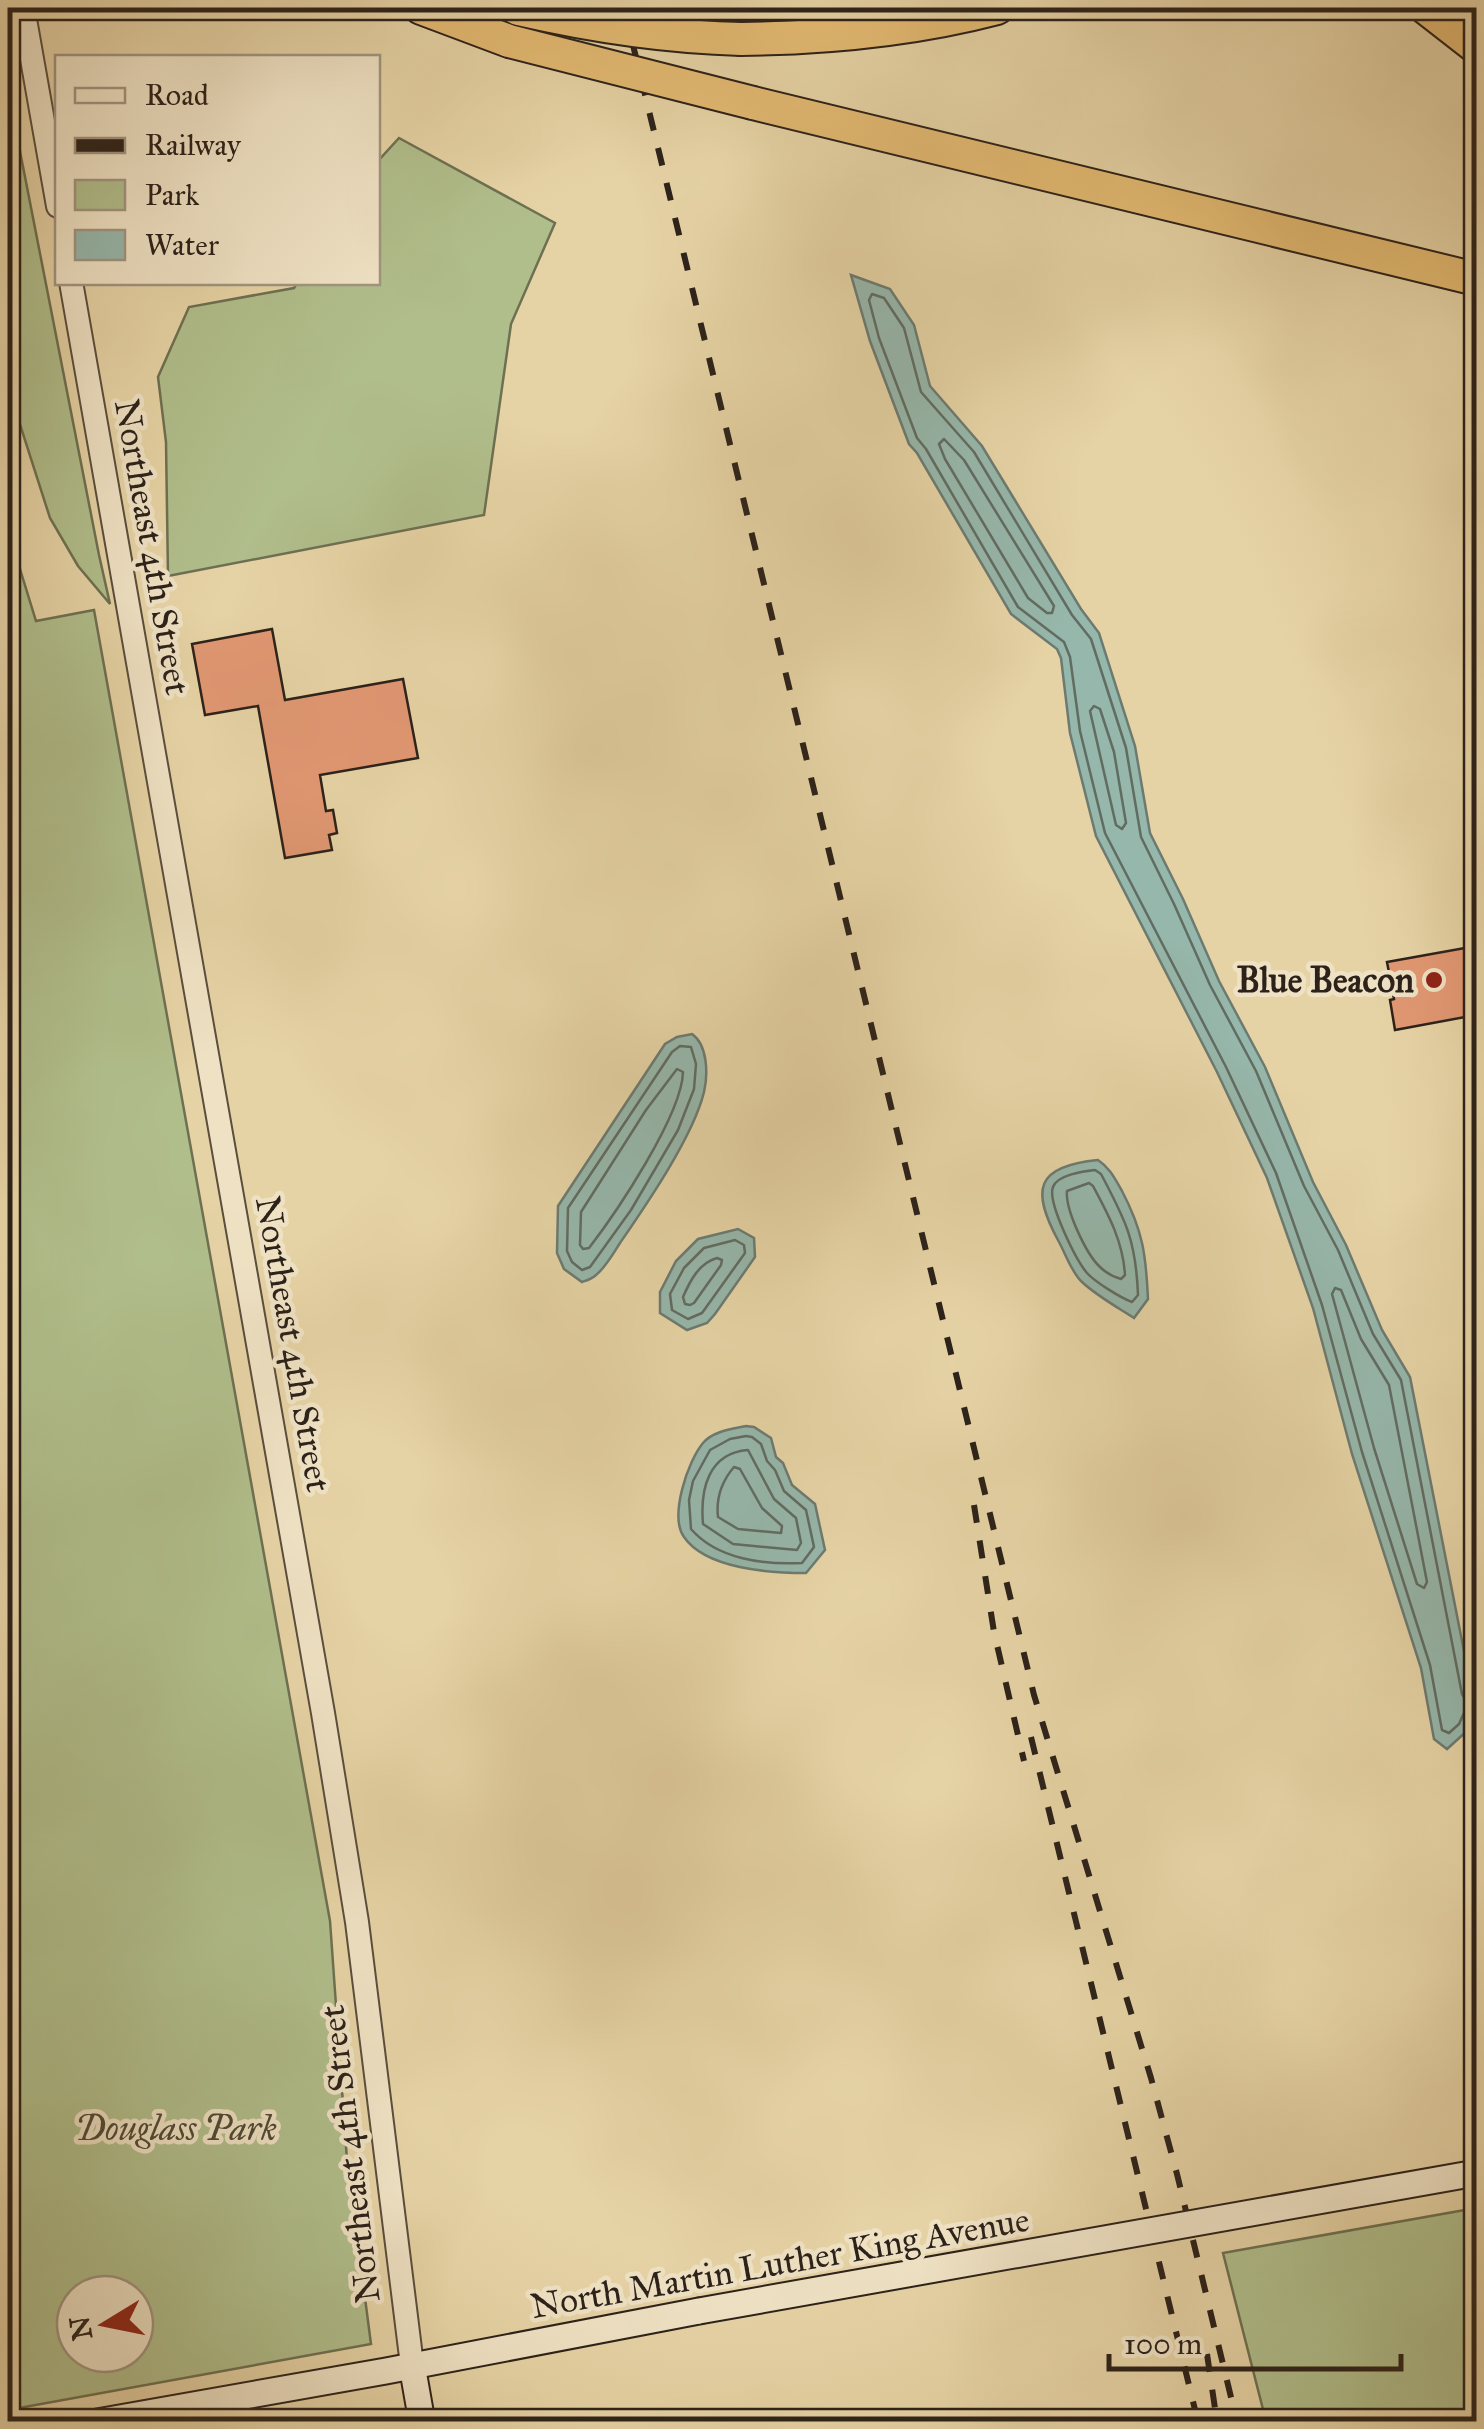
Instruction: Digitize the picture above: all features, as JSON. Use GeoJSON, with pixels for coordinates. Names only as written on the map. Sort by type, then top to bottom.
{"type":"FeatureCollection","features":[{"type":"Feature","properties":{"kind":"highway"},"geometry":{"type":"LineString","coordinates":[[421,8],[509,41],[753,104],[1476,279]]}},
{"type":"Feature","properties":{"kind":"highway"},"geometry":{"type":"LineString","coordinates":[[516,8],[614,29],[741,39],[874,32],[997,8]]}},
{"type":"Feature","properties":{"kind":"highway"},"geometry":{"type":"LineString","coordinates":[[1426,8],[1476,47]]}},
{"type":"Feature","properties":{"kind":"main road","name":"North Martin Luther King Avenue"},"geometry":{"type":"LineString","coordinates":[[97,2422],[1476,2173]]}},
{"type":"Feature","properties":{"kind":"main road","name":"Northeast 4th Street"},"geometry":{"type":"LineString","coordinates":[[412,2365],[422,2422]]}},
{"type":"Feature","properties":{"kind":"street"},"geometry":{"type":"LineString","coordinates":[[23,8],[55,189]]}},
{"type":"Feature","properties":{"kind":"street","name":"Northeast 4th Street"},"geometry":{"type":"LineString","coordinates":[[72,285],[358,1922],[412,2365]]}},
{"type":"Feature","properties":{"kind":"green space"},"geometry":{"type":"Polygon","coordinates":[[[8,90],[110,604],[78,566],[50,518],[8,387],[8,90]]]}},
{"type":"Feature","properties":{"kind":"green space"},"geometry":{"type":"Polygon","coordinates":[[[399,138],[555,223],[511,324],[484,515],[168,576],[166,442],[158,377],[189,307],[296,285],[380,285],[380,159],[399,138]]]}},
{"type":"Feature","properties":{"kind":"green space","name":"Douglass Park"},"geometry":{"type":"Polygon","coordinates":[[[8,530],[36,621],[94,610],[330,1921],[347,2160],[371,2344],[8,2410],[8,530]]]}},
{"type":"Feature","properties":{"kind":"green space"},"geometry":{"type":"Polygon","coordinates":[[[1476,2208],[1476,2421],[1266,2421],[1223,2253],[1476,2208]]]}},
{"type":"Feature","properties":{"kind":"water"},"geometry":{"type":"Polygon","coordinates":[[[851,275],[890,289],[914,325],[930,386],[982,446],[1099,633],[1135,746],[1150,833],[1219,981],[1265,1067],[1382,1330],[1410,1377],[1475,1707],[1468,1730],[1447,1749],[1434,1739],[1421,1668],[1352,1454],[1313,1308],[1267,1178],[1096,836],[1070,733],[1061,658],[1057,649],[1011,614],[909,444],[870,341],[851,275]]]}},
{"type":"Feature","properties":{"kind":"water"},"geometry":{"type":"Polygon","coordinates":[[[692,1034],[704,1053],[706,1077],[690,1129],[609,1260],[582,1282],[564,1269],[557,1253],[558,1206],[665,1044],[692,1034]]]}},
{"type":"Feature","properties":{"kind":"water"},"geometry":{"type":"Polygon","coordinates":[[[1098,1160],[1122,1191],[1142,1244],[1148,1299],[1134,1318],[1078,1278],[1044,1208],[1044,1183],[1051,1175],[1077,1163],[1098,1160]]]}},
{"type":"Feature","properties":{"kind":"water"},"geometry":{"type":"Polygon","coordinates":[[[738,1229],[754,1238],[755,1257],[707,1323],[687,1330],[660,1313],[660,1292],[676,1261],[698,1239],[738,1229]]]}},
{"type":"Feature","properties":{"kind":"water"},"geometry":{"type":"Polygon","coordinates":[[[746,1426],[771,1438],[776,1457],[783,1463],[792,1485],[815,1504],[825,1550],[806,1573],[757,1570],[723,1562],[694,1548],[680,1528],[682,1489],[697,1451],[712,1436],[746,1426]]]}},
{"type":"Feature","properties":{"kind":"building"},"geometry":{"type":"Polygon","coordinates":[[[272,629],[285,700],[403,679],[418,758],[320,775],[326,811],[333,810],[337,833],[329,835],[332,850],[285,858],[258,706],[205,715],[192,644],[272,629]]]}},
{"type":"Feature","properties":{"kind":"building","name":"Blue Beacon"},"geometry":{"type":"Polygon","coordinates":[[[1476,946],[1476,1015],[1395,1030],[1387,962],[1476,946]]]}},
{"type":"Feature","properties":{"kind":"railway"},"geometry":{"type":"LineString","coordinates":[[624,8],[1034,1695],[1151,2078],[1237,2422]]}},
{"type":"Feature","properties":{"kind":"railway"},"geometry":{"type":"LineString","coordinates":[[974,1505],[994,1632],[1024,1761]]}},
{"type":"Feature","properties":{"kind":"railway"},"geometry":{"type":"LineString","coordinates":[[1031,1737],[1198,2422]]}},
{"type":"Feature","properties":{"kind":"railway"},"geometry":{"type":"LineString","coordinates":[[1207,2354],[1217,2422]]}},
{"type":"Feature","properties":{"kind":"place","name":"Blue Beacon"},"geometry":{"type":"Point","coordinates":[1434,980]}}]}
